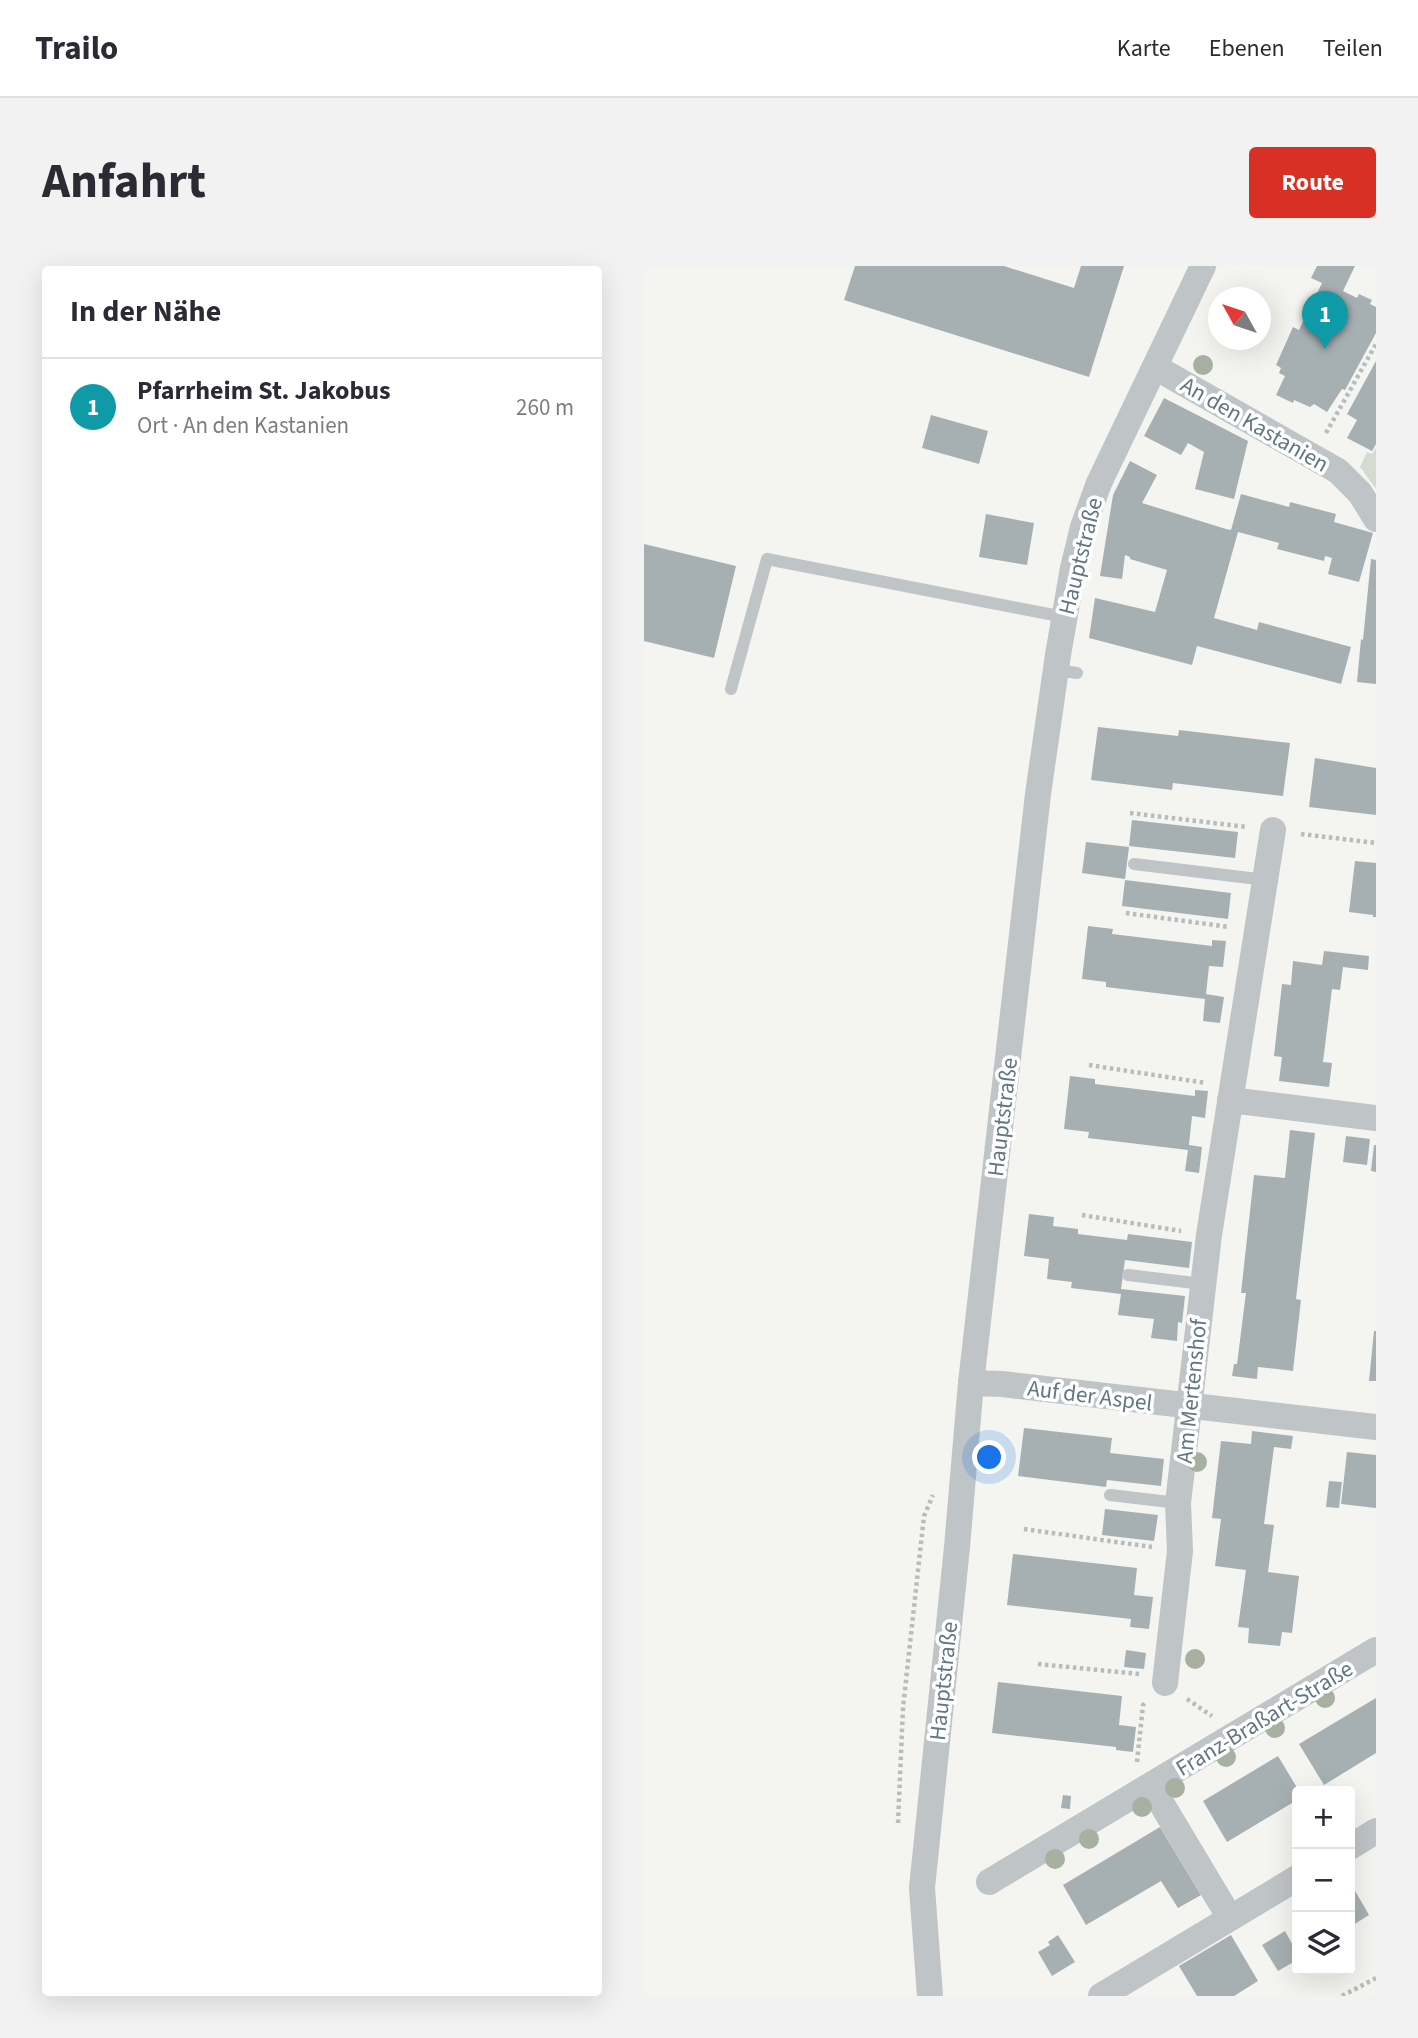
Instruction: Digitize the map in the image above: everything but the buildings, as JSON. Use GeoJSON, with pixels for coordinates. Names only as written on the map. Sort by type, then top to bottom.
{"type":"FeatureCollection","features":[{"type":"Feature","properties":{"kind":"street","name":"Hauptstraße"},"geometry":{"type":"LineString","coordinates":[[930,1996],[922,1888],[971,1383],[1038,794],[1067,672],[1064,617],[1075,558],[1095,494],[1203,266]]}},
{"type":"Feature","properties":{"kind":"street","name":"An den Kastanien"},"geometry":{"type":"LineString","coordinates":[[1155,367],[1338,471],[1360,493],[1376,519]]}},
{"type":"Feature","properties":{"kind":"street","name":"Am Mertenshof"},"geometry":{"type":"LineString","coordinates":[[1165,1680],[1180,1551],[1178,1503],[1209,1235],[1273,830]]}},
{"type":"Feature","properties":{"kind":"street"},"geometry":{"type":"LineString","coordinates":[[1231,1093],[1376,1118]]}},
{"type":"Feature","properties":{"kind":"street","name":"Auf der Aspel"},"geometry":{"type":"LineString","coordinates":[[971,1383],[1002,1384],[1376,1427]]}},
{"type":"Feature","properties":{"kind":"street","name":"Franz-Braßart-Straße"},"geometry":{"type":"LineString","coordinates":[[989,1882],[1376,1650]]}},
{"type":"Feature","properties":{"kind":"street","name":"Franz-Braßart-Straße"},"geometry":{"type":"LineString","coordinates":[[1145,1789],[1230,1918]]}},
{"type":"Feature","properties":{"kind":"street"},"geometry":{"type":"LineString","coordinates":[[1355,1844],[1376,1831]]}},
{"type":"Feature","properties":{"kind":"street"},"geometry":{"type":"LineString","coordinates":[[1101,1996],[1292,1881]]}},
{"type":"Feature","properties":{"kind":"lane"},"geometry":{"type":"LineString","coordinates":[[731,689],[767,559],[1064,617]]}},
{"type":"Feature","properties":{"kind":"lane"},"geometry":{"type":"LineString","coordinates":[[1134,864],[1266,880]]}},
{"type":"Feature","properties":{"kind":"lane"},"geometry":{"type":"LineString","coordinates":[[1128,1275],[1203,1284]]}},
{"type":"Feature","properties":{"kind":"lane"},"geometry":{"type":"LineString","coordinates":[[1110,1495],[1178,1503]]}},
{"type":"Feature","properties":{"kind":"path"},"geometry":{"type":"LineString","coordinates":[[1335,439],[1326,434],[1376,344]]}},
{"type":"Feature","properties":{"kind":"path"},"geometry":{"type":"LineString","coordinates":[[1126,914],[1258,930]]}},
{"type":"Feature","properties":{"kind":"path"},"geometry":{"type":"LineString","coordinates":[[1089,1065],[1231,1093]]}},
{"type":"Feature","properties":{"kind":"path"},"geometry":{"type":"LineString","coordinates":[[1082,1215],[1209,1235]]}},
{"type":"Feature","properties":{"kind":"path"},"geometry":{"type":"LineString","coordinates":[[1024,1529],[1180,1551]]}},
{"type":"Feature","properties":{"kind":"path"},"geometry":{"type":"LineString","coordinates":[[1038,1664],[1165,1680],[1237,1734]]}},
{"type":"Feature","properties":{"kind":"path"},"geometry":{"type":"LineString","coordinates":[[1145,1789],[1135,1780],[1143,1704],[1165,1680]]}},
{"type":"Feature","properties":{"kind":"path"},"geometry":{"type":"LineString","coordinates":[[1342,1996],[1376,1979]]}},
{"type":"Feature","properties":{"kind":"shaded area"},"geometry":{"type":"Polygon","coordinates":[[[1376,448],[1376,489],[1360,467],[1367,452],[1372,454],[1376,448]]]}},
{"type":"Feature","properties":{"kind":"place","name":"Pfarrheim St. Jakobus"},"geometry":{"type":"Point","coordinates":[1325,349]}}]}
